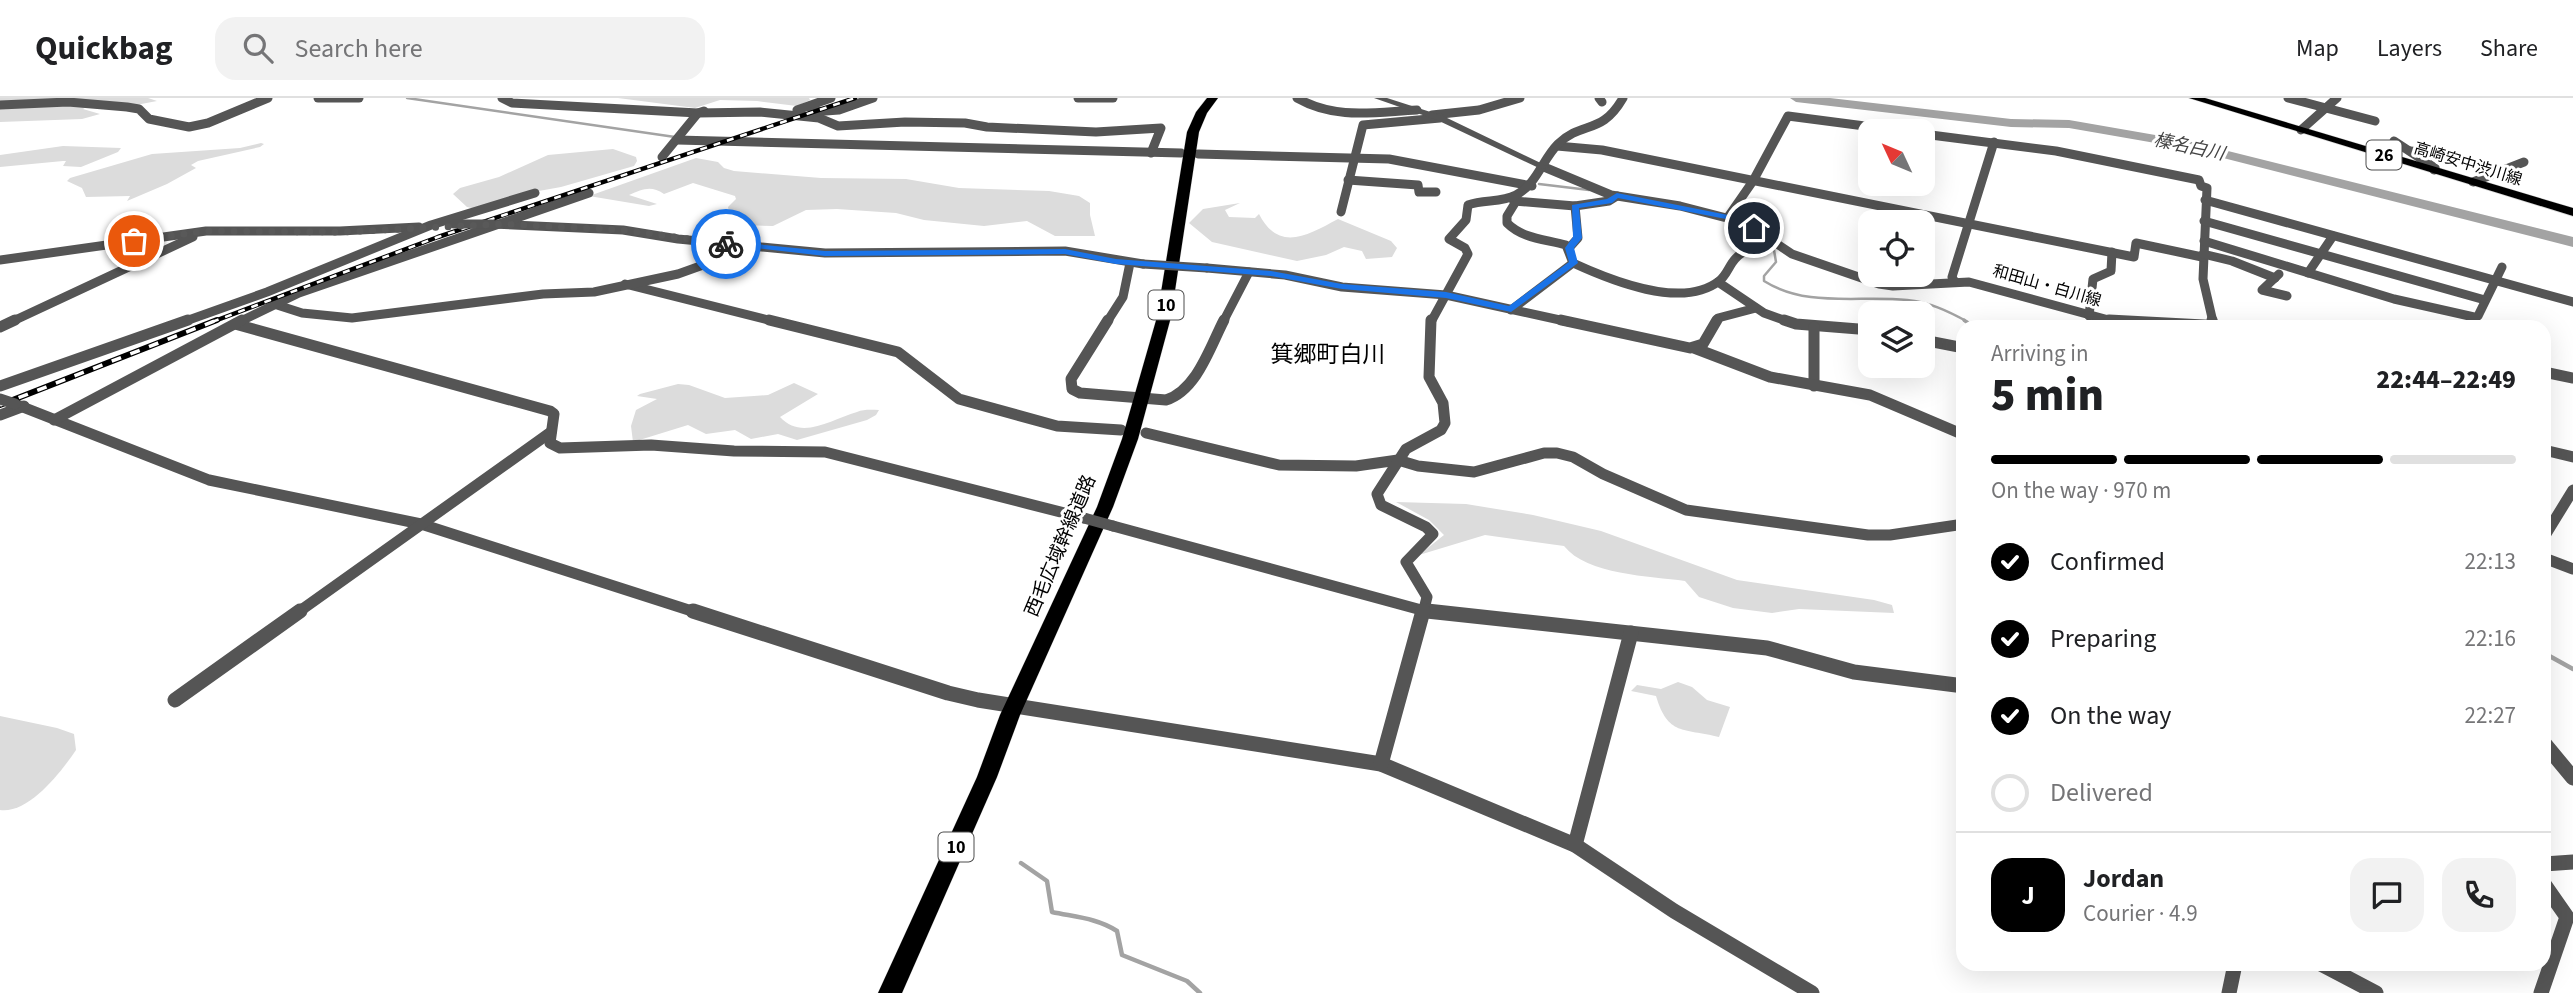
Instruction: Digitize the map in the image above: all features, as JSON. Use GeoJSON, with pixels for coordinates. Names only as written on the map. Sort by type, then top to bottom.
{"type":"FeatureCollection","features":[{"type":"Feature","properties":{"kind":"main road","name":"西毛広域幹線道路"},"geometry":{"type":"LineString","coordinates":[[890,993],[1105,507],[1143,398],[1164,317],[1193,132],[1202,112],[1213,98]]}},
{"type":"Feature","properties":{"kind":"main road","name":"高崎安中渋川線"},"geometry":{"type":"LineString","coordinates":[[2194,98],[2573,212]]}},
{"type":"Feature","properties":{"kind":"street"},"geometry":{"type":"LineString","coordinates":[[0,106],[68,102],[127,107],[139,109],[149,119],[189,127],[208,123],[268,98]]}},
{"type":"Feature","properties":{"kind":"street"},"geometry":{"type":"LineString","coordinates":[[318,98],[359,98]]}},
{"type":"Feature","properties":{"kind":"street"},"geometry":{"type":"LineString","coordinates":[[502,98],[507,103],[516,104],[698,113],[760,112],[819,118],[838,126],[905,122],[965,123],[988,127],[1096,132],[1161,128],[1152,151]]}},
{"type":"Feature","properties":{"kind":"street"},"geometry":{"type":"LineString","coordinates":[[797,110],[831,98]]}},
{"type":"Feature","properties":{"kind":"street"},"geometry":{"type":"LineString","coordinates":[[662,157],[698,113],[723,106],[754,104],[827,112],[873,98]]}},
{"type":"Feature","properties":{"kind":"street"},"geometry":{"type":"LineString","coordinates":[[1078,98],[1113,98]]}},
{"type":"Feature","properties":{"kind":"street"},"geometry":{"type":"LineString","coordinates":[[1297,98],[1311,106],[1337,114],[1417,110]]}},
{"type":"Feature","properties":{"kind":"street","name":"和田山・白川線"},"geometry":{"type":"LineString","coordinates":[[1378,98],[1436,116],[1614,198],[1728,217],[1746,223],[1769,243],[1793,254],[1879,284],[1893,286],[1955,282],[1989,285],[2089,316],[2112,320]]}},
{"type":"Feature","properties":{"kind":"street"},"geometry":{"type":"LineString","coordinates":[[1341,212],[1363,125],[1479,110],[1520,98]]}},
{"type":"Feature","properties":{"kind":"street"},"geometry":{"type":"LineString","coordinates":[[1569,248],[1524,237],[1513,231],[1507,223],[1513,199],[1532,186],[1557,146],[1569,137],[1607,121],[1615,114],[1623,98]]}},
{"type":"Feature","properties":{"kind":"street"},"geometry":{"type":"LineString","coordinates":[[2288,98],[2375,121]]}},
{"type":"Feature","properties":{"kind":"street"},"geometry":{"type":"LineString","coordinates":[[2301,130],[2337,98]]}},
{"type":"Feature","properties":{"kind":"street"},"geometry":{"type":"LineString","coordinates":[[1728,217],[1753,181],[1788,116],[1858,125]]}},
{"type":"Feature","properties":{"kind":"street"},"geometry":{"type":"LineString","coordinates":[[1936,135],[2056,151],[2192,177],[2207,188],[2203,279],[2212,320]]}},
{"type":"Feature","properties":{"kind":"street"},"geometry":{"type":"LineString","coordinates":[[677,140],[1181,153]]}},
{"type":"Feature","properties":{"kind":"street"},"geometry":{"type":"LineString","coordinates":[[2394,141],[2435,168],[2434,170]]}},
{"type":"Feature","properties":{"kind":"street"},"geometry":{"type":"LineString","coordinates":[[1955,282],[1952,277],[1994,142]]}},
{"type":"Feature","properties":{"kind":"street"},"geometry":{"type":"LineString","coordinates":[[1557,146],[1602,150],[2134,257],[2136,243],[2232,261],[2275,278]]}},
{"type":"Feature","properties":{"kind":"street"},"geometry":{"type":"LineString","coordinates":[[2410,151],[2448,153]]}},
{"type":"Feature","properties":{"kind":"street"},"geometry":{"type":"LineString","coordinates":[[1198,154],[1389,159],[1532,186]]}},
{"type":"Feature","properties":{"kind":"street"},"geometry":{"type":"LineString","coordinates":[[2473,182],[2524,162]]}},
{"type":"Feature","properties":{"kind":"street"},"geometry":{"type":"LineString","coordinates":[[1348,180],[1418,185],[1419,192],[1436,192]]}},
{"type":"Feature","properties":{"kind":"street"},"geometry":{"type":"LineString","coordinates":[[0,386],[255,297],[343,264],[431,225],[535,193]]}},
{"type":"Feature","properties":{"kind":"street"},"geometry":{"type":"LineString","coordinates":[[54,420],[274,304],[589,194]]}},
{"type":"Feature","properties":{"kind":"street"},"geometry":{"type":"LineString","coordinates":[[1381,764],[1427,597],[1406,562],[1412,552],[1433,534],[1426,527],[1388,510],[1378,500],[1377,494],[1406,449],[1432,436],[1445,423],[1443,403],[1430,381],[1428,371],[1432,317],[1468,258],[1468,251],[1449,239],[1466,220],[1468,205],[1486,200],[1513,199],[1575,206],[1614,198]]}},
{"type":"Feature","properties":{"kind":"street"},"geometry":{"type":"LineString","coordinates":[[2205,200],[2573,302]]}},
{"type":"Feature","properties":{"kind":"street"},"geometry":{"type":"LineString","coordinates":[[1569,248],[1578,238],[1575,206]]}},
{"type":"Feature","properties":{"kind":"street"},"geometry":{"type":"LineString","coordinates":[[2204,221],[2485,300]]}},
{"type":"Feature","properties":{"kind":"street"},"geometry":{"type":"LineString","coordinates":[[0,260],[206,231],[340,232],[454,224],[623,230],[734,245],[825,253],[1065,251],[1130,263],[1285,275],[1342,287],[1446,295],[1695,348],[1761,374],[1870,395],[1956,432]]}},
{"type":"Feature","properties":{"kind":"street"},"geometry":{"type":"LineString","coordinates":[[0,327],[206,231]]}},
{"type":"Feature","properties":{"kind":"street"},"geometry":{"type":"LineString","coordinates":[[2308,273],[2333,236]]}},
{"type":"Feature","properties":{"kind":"street"},"geometry":{"type":"LineString","coordinates":[[2204,241],[2403,302],[2474,317],[2478,316],[2502,267]]}},
{"type":"Feature","properties":{"kind":"street"},"geometry":{"type":"LineString","coordinates":[[1569,248],[1573,263],[1608,280],[1672,293],[1698,293],[1718,282],[1740,253],[1769,243]]}},
{"type":"Feature","properties":{"kind":"street"},"geometry":{"type":"LineString","coordinates":[[274,304],[302,313],[352,318],[543,294],[594,292],[691,270],[717,260],[734,245]]}},
{"type":"Feature","properties":{"kind":"street"},"geometry":{"type":"LineString","coordinates":[[2089,316],[2093,279],[2110,271],[2112,252]]}},
{"type":"Feature","properties":{"kind":"street"},"geometry":{"type":"LineString","coordinates":[[1130,263],[1126,290],[1071,379],[1072,389],[1092,396],[1166,400],[1185,391],[1250,272]]}},
{"type":"Feature","properties":{"kind":"street"},"geometry":{"type":"LineString","coordinates":[[1511,310],[1521,299],[1573,263]]}},
{"type":"Feature","properties":{"kind":"street"},"geometry":{"type":"LineString","coordinates":[[2287,296],[2262,290],[2288,267]]}},
{"type":"Feature","properties":{"kind":"street"},"geometry":{"type":"LineString","coordinates":[[1718,282],[1756,308],[1796,324],[1858,329]]}},
{"type":"Feature","properties":{"kind":"street"},"geometry":{"type":"LineString","coordinates":[[625,284],[898,352],[959,399],[1058,426],[1121,429]]}},
{"type":"Feature","properties":{"kind":"street"},"geometry":{"type":"LineString","coordinates":[[1695,348],[1703,344],[1718,318],[1756,308]]}},
{"type":"Feature","properties":{"kind":"street"},"geometry":{"type":"LineString","coordinates":[[235,324],[550,411],[554,414],[550,443],[560,448],[673,445],[734,451],[825,453],[1084,518],[1425,611],[1767,648],[1854,672],[1956,685]]}},
{"type":"Feature","properties":{"kind":"street"},"geometry":{"type":"LineString","coordinates":[[1814,327],[1814,386]]}},
{"type":"Feature","properties":{"kind":"street"},"geometry":{"type":"LineString","coordinates":[[1935,342],[1956,346]]}},
{"type":"Feature","properties":{"kind":"street"},"geometry":{"type":"LineString","coordinates":[[2551,373],[2573,378]]}},
{"type":"Feature","properties":{"kind":"street"},"geometry":{"type":"LineString","coordinates":[[0,399],[209,480],[421,523],[948,693],[1381,764],[1575,845],[1674,911],[1812,993]]}},
{"type":"Feature","properties":{"kind":"street"},"geometry":{"type":"LineString","coordinates":[[0,415],[20,405]]}},
{"type":"Feature","properties":{"kind":"street"},"geometry":{"type":"LineString","coordinates":[[175,700],[551,432]]}},
{"type":"Feature","properties":{"kind":"street"},"geometry":{"type":"LineString","coordinates":[[1146,433],[1270,465],[1356,466],[1398,460],[1418,466],[1474,472],[1545,453],[1557,453],[1573,457],[1603,474],[1686,510],[1868,535],[1890,535],[1956,525]]}},
{"type":"Feature","properties":{"kind":"street"},"geometry":{"type":"LineString","coordinates":[[2551,452],[2573,457]]}},
{"type":"Feature","properties":{"kind":"street"},"geometry":{"type":"LineString","coordinates":[[2551,526],[2573,490]]}},
{"type":"Feature","properties":{"kind":"street"},"geometry":{"type":"LineString","coordinates":[[2551,561],[2573,569]]}},
{"type":"Feature","properties":{"kind":"street"},"geometry":{"type":"LineString","coordinates":[[1575,845],[1631,634]]}},
{"type":"Feature","properties":{"kind":"street"},"geometry":{"type":"LineString","coordinates":[[2551,752],[2573,778]]}},
{"type":"Feature","properties":{"kind":"street"},"geometry":{"type":"LineString","coordinates":[[2551,864],[2573,862]]}},
{"type":"Feature","properties":{"kind":"street"},"geometry":{"type":"LineString","coordinates":[[2551,894],[2567,917],[2551,964]]}},
{"type":"Feature","properties":{"kind":"street"},"geometry":{"type":"LineString","coordinates":[[2229,993],[2234,971]]}},
{"type":"Feature","properties":{"kind":"street"},"geometry":{"type":"LineString","coordinates":[[2334,971],[2376,993]]}},
{"type":"Feature","properties":{"kind":"street"},"geometry":{"type":"LineString","coordinates":[[2541,993],[2549,971]]}},
{"type":"Feature","properties":{"kind":"shaded area"},"geometry":{"type":"Polygon","coordinates":[[[0,98],[148,98],[157,101],[136,105],[92,102],[83,109],[100,114],[82,119],[0,122],[0,98]]]}},
{"type":"Feature","properties":{"kind":"shaded area"},"geometry":{"type":"Polygon","coordinates":[[[618,98],[810,100],[797,106],[720,100],[695,108],[618,98]]]}},
{"type":"Feature","properties":{"kind":"shaded area"},"geometry":{"type":"Polygon","coordinates":[[[264,144],[260,147],[198,161],[191,165],[196,168],[127,201],[130,196],[86,197],[82,188],[67,181],[152,154],[240,148],[264,144]]]}},
{"type":"Feature","properties":{"kind":"shaded area"},"geometry":{"type":"Polygon","coordinates":[[[63,146],[121,148],[118,152],[81,167],[63,166],[66,161],[63,161],[0,167],[0,155],[63,146]]]}},
{"type":"Feature","properties":{"kind":"shaded area"},"geometry":{"type":"Polygon","coordinates":[[[613,149],[636,157],[634,166],[561,187],[522,194],[476,209],[467,207],[453,194],[460,188],[499,177],[548,155],[613,149]]]}},
{"type":"Feature","properties":{"kind":"shaded area"},"geometry":{"type":"Polygon","coordinates":[[[696,158],[718,162],[724,168],[734,171],[821,178],[906,179],[959,188],[1049,191],[1079,196],[1090,203],[1095,236],[1055,236],[1027,221],[984,226],[924,220],[896,213],[837,209],[806,210],[773,226],[742,225],[731,221],[728,207],[736,199],[735,196],[693,183],[664,194],[647,189],[629,195],[657,204],[649,206],[589,196],[696,158]]]}},
{"type":"Feature","properties":{"kind":"shaded area"},"geometry":{"type":"Polygon","coordinates":[[[1240,203],[1225,210],[1229,217],[1255,218],[1259,214],[1267,226],[1285,237],[1305,235],[1338,219],[1391,241],[1397,248],[1392,257],[1366,259],[1362,251],[1344,247],[1326,255],[1297,261],[1212,242],[1189,223],[1203,209],[1240,203]]]}},
{"type":"Feature","properties":{"kind":"shaded area"},"geometry":{"type":"Polygon","coordinates":[[[794,383],[818,394],[780,417],[798,427],[817,426],[862,410],[879,410],[867,420],[797,440],[778,434],[751,439],[735,430],[706,434],[688,425],[633,442],[631,426],[636,410],[657,399],[637,396],[640,394],[678,384],[689,385],[725,398],[768,395],[794,383]]]}},
{"type":"Feature","properties":{"kind":"shaded area"},"geometry":{"type":"Polygon","coordinates":[[[1396,502],[1466,504],[1533,515],[1601,531],[1737,580],[1874,600],[1892,605],[1894,613],[1799,609],[1772,613],[1733,608],[1699,597],[1685,581],[1603,569],[1574,556],[1564,546],[1485,535],[1419,555],[1444,535],[1429,520],[1396,502]]]}},
{"type":"Feature","properties":{"kind":"shaded area"},"geometry":{"type":"Polygon","coordinates":[[[1678,682],[1692,687],[1707,700],[1730,707],[1719,737],[1679,728],[1666,718],[1656,696],[1631,691],[1637,685],[1661,689],[1678,682]]]}},
{"type":"Feature","properties":{"kind":"shaded area"},"geometry":{"type":"Polygon","coordinates":[[[0,716],[74,734],[76,750],[33,799],[11,809],[0,810],[0,716]]]}},
{"type":"Feature","properties":{"kind":"waterway"},"geometry":{"type":"LineString","coordinates":[[407,98],[675,137]]}},
{"type":"Feature","properties":{"kind":"waterway","name":"榛名白川"},"geometry":{"type":"LineString","coordinates":[[1796,98],[2011,123],[2069,124],[2184,144],[2573,242]]}},
{"type":"Feature","properties":{"kind":"waterway"},"geometry":{"type":"LineString","coordinates":[[1539,184],[1589,190]]}},
{"type":"Feature","properties":{"kind":"waterway"},"geometry":{"type":"LineString","coordinates":[[1757,236],[1774,250],[1776,262],[1764,276],[1764,281],[1780,289],[1815,298],[1915,301],[1964,320]]}},
{"type":"Feature","properties":{"kind":"waterway"},"geometry":{"type":"LineString","coordinates":[[2551,657],[2573,669]]}},
{"type":"Feature","properties":{"kind":"waterway"},"geometry":{"type":"LineString","coordinates":[[1021,863],[1047,881],[1052,912],[1086,918],[1117,931],[1122,955],[1187,981],[1200,993]]}},
{"type":"Feature","properties":{"kind":"railway"},"geometry":{"type":"LineString","coordinates":[[212,322],[438,237],[855,98]]}},
{"type":"Feature","properties":{"kind":"railway"},"geometry":{"type":"LineString","coordinates":[[0,405],[217,320]]}},
{"type":"Feature","properties":{"kind":"way so far"},"geometry":{"type":"LineString","coordinates":[[134,241],[206,231],[286,229],[340,232],[454,224],[529,224],[623,230],[726,244]]}},
{"type":"Feature","properties":{"kind":"district","name":"箕郷町白川"},"geometry":{"type":"Point","coordinates":[1328,354]}},
{"type":"Feature","properties":{"kind":"route"},"geometry":{"type":"LineString","coordinates":[[726,244],[825,253],[1065,251],[1116,261],[1285,275],[1342,287],[1446,295],[1511,310],[1521,299],[1573,263],[1569,248],[1578,238],[1575,206],[1609,201],[1617,196],[1728,217],[1754,228]]}}]}
